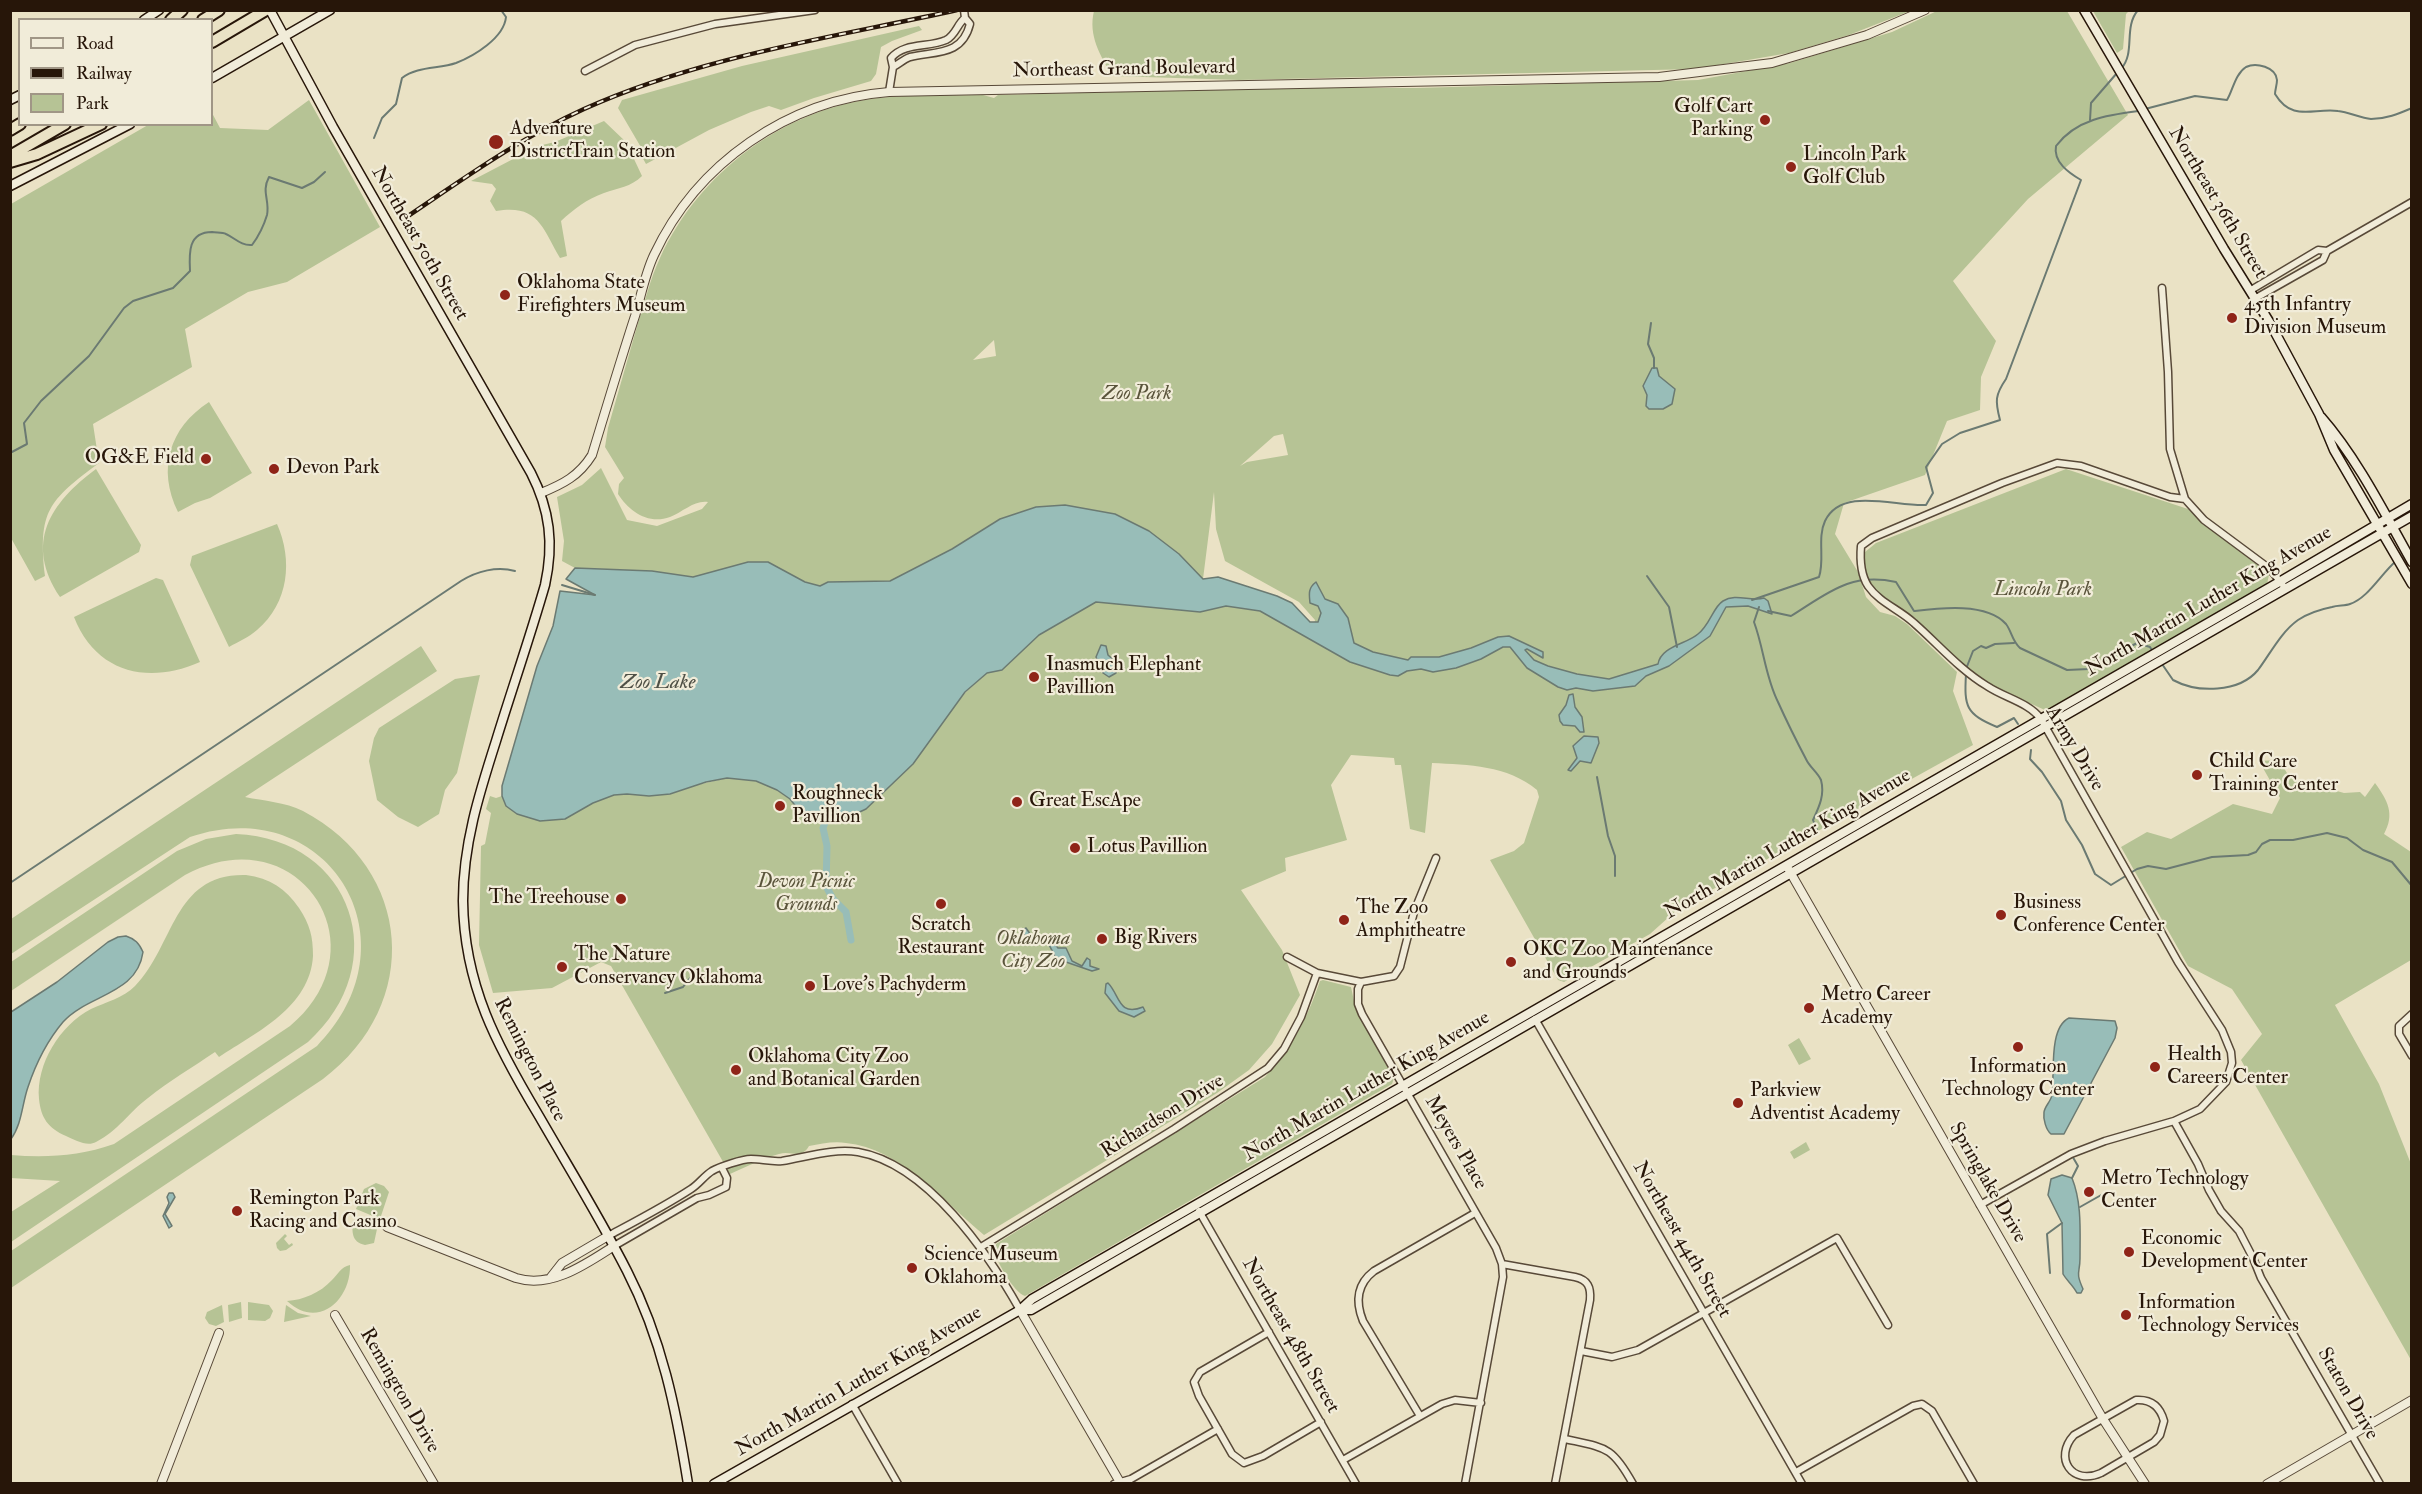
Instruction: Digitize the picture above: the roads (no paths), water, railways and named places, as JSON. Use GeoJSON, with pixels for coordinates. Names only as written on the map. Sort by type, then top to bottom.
{"type":"FeatureCollection","features":[{"type":"Feature","properties":{"kind":"highway"},"geometry":{"type":"LineString","coordinates":[[206,18],[219,10]]}},
{"type":"Feature","properties":{"kind":"highway"},"geometry":{"type":"LineString","coordinates":[[213,41],[268,10]]}},
{"type":"Feature","properties":{"kind":"highway"},"geometry":{"type":"LineString","coordinates":[[10,156],[62,126]]}},
{"type":"Feature","properties":{"kind":"highway"},"geometry":{"type":"LineString","coordinates":[[10,162],[37,154],[97,126]]}},
{"type":"Feature","properties":{"kind":"main road","name":"Northeast 50th Street"},"geometry":{"type":"LineString","coordinates":[[268,10],[541,493]]}},
{"type":"Feature","properties":{"kind":"main road"},"geometry":{"type":"LineString","coordinates":[[213,77],[330,10]]}},
{"type":"Feature","properties":{"kind":"main road","name":"Northeast 36th Street"},"geometry":{"type":"LineString","coordinates":[[2084,10],[2224,249],[2256,298],[2319,414],[2334,450],[2412,584]]}},
{"type":"Feature","properties":{"kind":"main road"},"geometry":{"type":"LineString","coordinates":[[10,186],[126,126]]}},
{"type":"Feature","properties":{"kind":"main road","name":"Northeast 36th Street"},"geometry":{"type":"LineString","coordinates":[[2319,414],[2331,428],[2412,562]]}},
{"type":"Feature","properties":{"kind":"main road","name":"Remington Place"},"geometry":{"type":"LineString","coordinates":[[541,493],[549,524],[548,570],[472,822],[464,884],[465,931],[478,996],[494,1036],[614,1246],[641,1300],[657,1340],[671,1390],[688,1484]]}},
{"type":"Feature","properties":{"kind":"main road"},"geometry":{"type":"LineString","coordinates":[[2387,518],[2412,504]]}},
{"type":"Feature","properties":{"kind":"main road"},"geometry":{"type":"LineString","coordinates":[[2383,534],[2412,516]]}},
{"type":"Feature","properties":{"kind":"main road","name":"North Martin Luther King Avenue"},"geometry":{"type":"LineString","coordinates":[[714,1484],[1020,1310],[1027,1302],[1198,1208],[1534,1017],[2284,585],[2387,518]]}},
{"type":"Feature","properties":{"kind":"main road","name":"North Martin Luther King Avenue"},"geometry":{"type":"LineString","coordinates":[[2284,585],[2323,568],[2383,534]]}},
{"type":"Feature","properties":{"kind":"street"},"geometry":{"type":"LineString","coordinates":[[585,70],[635,45],[716,24],[815,10]]}},
{"type":"Feature","properties":{"kind":"street","name":"Northeast Grand Boulevard"},"geometry":{"type":"LineString","coordinates":[[541,493],[571,480],[584,468],[592,455],[653,258],[677,215],[700,185],[747,143],[779,123],[828,102],[862,94],[889,92],[1659,77],[1772,63],[1867,35],[1925,10]]}},
{"type":"Feature","properties":{"kind":"street"},"geometry":{"type":"LineString","coordinates":[[889,92],[893,67],[891,58],[901,50],[946,40],[954,34],[964,14]]}},
{"type":"Feature","properties":{"kind":"street"},"geometry":{"type":"LineString","coordinates":[[893,67],[905,59],[950,50],[959,44],[967,34],[969,24],[964,14]]}},
{"type":"Feature","properties":{"kind":"street"},"geometry":{"type":"LineString","coordinates":[[946,40],[950,50]]}},
{"type":"Feature","properties":{"kind":"street"},"geometry":{"type":"LineString","coordinates":[[917,46],[919,56]]}},
{"type":"Feature","properties":{"kind":"street"},"geometry":{"type":"LineString","coordinates":[[901,50],[905,59]]}},
{"type":"Feature","properties":{"kind":"street"},"geometry":{"type":"LineString","coordinates":[[2256,298],[2323,260],[2327,251],[2412,202]]}},
{"type":"Feature","properties":{"kind":"street"},"geometry":{"type":"LineString","coordinates":[[2250,290],[2318,250],[2327,251]]}},
{"type":"Feature","properties":{"kind":"street"},"geometry":{"type":"LineString","coordinates":[[2163,288],[2170,449],[2185,499],[2204,520],[2284,585]]}},
{"type":"Feature","properties":{"kind":"street","name":"Army Drive"},"geometry":{"type":"LineString","coordinates":[[1980,1205],[2081,1150],[2174,1121],[2200,1110],[2226,1082],[2232,1063],[2228,1042],[2178,962],[2043,723],[2034,711],[1989,688],[1970,675],[1914,623],[1897,609],[1882,602],[1867,585],[1860,558],[1861,546],[1872,538],[2002,483],[2056,463],[2081,466],[2170,497],[2185,499]]}},
{"type":"Feature","properties":{"kind":"street"},"geometry":{"type":"LineString","coordinates":[[1287,957],[1317,973],[1360,982],[1394,976],[1400,967],[1414,912],[1436,858]]}},
{"type":"Feature","properties":{"kind":"street","name":"Springlake Drive"},"geometry":{"type":"LineString","coordinates":[[1788,869],[2103,1419],[2145,1484]]}},
{"type":"Feature","properties":{"kind":"street","name":"Richardson Drive"},"geometry":{"type":"LineString","coordinates":[[981,1247],[1184,1123],[1268,1068],[1284,1049],[1302,1017],[1317,973]]}},
{"type":"Feature","properties":{"kind":"street","name":"Meyers Place"},"geometry":{"type":"LineString","coordinates":[[1360,982],[1358,1004],[1362,1014],[1496,1248],[1502,1264],[1503,1277],[1465,1484]]}},
{"type":"Feature","properties":{"kind":"street"},"geometry":{"type":"LineString","coordinates":[[2412,1014],[2399,1026],[2399,1034],[2412,1056]]}},
{"type":"Feature","properties":{"kind":"street","name":"Northeast 44th Street"},"geometry":{"type":"LineString","coordinates":[[1534,1017],[1802,1484]]}},
{"type":"Feature","properties":{"kind":"street","name":"Staton Drive"},"geometry":{"type":"LineString","coordinates":[[2174,1121],[2198,1164],[2209,1190],[2238,1231],[2261,1278],[2380,1484]]}},
{"type":"Feature","properties":{"kind":"street"},"geometry":{"type":"LineString","coordinates":[[551,1277],[562,1263],[692,1189],[711,1172],[750,1159],[778,1161],[814,1153],[858,1152],[882,1160],[912,1176],[950,1211],[981,1247],[1020,1310],[1118,1483],[1131,1479],[1218,1429]]}},
{"type":"Feature","properties":{"kind":"street"},"geometry":{"type":"LineString","coordinates":[[387,1227],[531,1282],[568,1274],[697,1198],[709,1195],[726,1186],[727,1178],[722,1168]]}},
{"type":"Feature","properties":{"kind":"street","name":"Northeast 48th Street"},"geometry":{"type":"LineString","coordinates":[[1198,1208],[1356,1484]]}},
{"type":"Feature","properties":{"kind":"street"},"geometry":{"type":"LineString","coordinates":[[1420,1416],[1363,1321],[1358,1306],[1360,1286],[1374,1271],[1475,1213]]}},
{"type":"Feature","properties":{"kind":"street"},"geometry":{"type":"LineString","coordinates":[[1581,1351],[1612,1357],[1638,1350],[1837,1238],[1888,1325]]}},
{"type":"Feature","properties":{"kind":"street"},"geometry":{"type":"LineString","coordinates":[[1502,1264],[1575,1277],[1587,1282],[1589,1286],[1590,1300],[1555,1484]]}},
{"type":"Feature","properties":{"kind":"street","name":"Remington Drive"},"geometry":{"type":"LineString","coordinates":[[335,1315],[434,1484]]}},
{"type":"Feature","properties":{"kind":"street"},"geometry":{"type":"LineString","coordinates":[[1269,1332],[1208,1367],[1195,1379],[1195,1387],[1232,1454],[1244,1463],[1263,1456],[1321,1422]]}},
{"type":"Feature","properties":{"kind":"street"},"geometry":{"type":"LineString","coordinates":[[160,1484],[219,1333]]}},
{"type":"Feature","properties":{"kind":"street"},"geometry":{"type":"LineString","coordinates":[[1343,1460],[1449,1401],[1464,1400],[1481,1403]]}},
{"type":"Feature","properties":{"kind":"street"},"geometry":{"type":"LineString","coordinates":[[2144,1400],[2151,1402],[2162,1413],[2164,1420],[2160,1435],[2154,1442],[2127,1458],[2092,1477],[2083,1477],[2074,1473],[2068,1467],[2065,1458],[2068,1442],[2074,1435],[2128,1404],[2144,1400]]}},
{"type":"Feature","properties":{"kind":"street"},"geometry":{"type":"LineString","coordinates":[[2267,1484],[2412,1400]]}},
{"type":"Feature","properties":{"kind":"street"},"geometry":{"type":"LineString","coordinates":[[852,1404],[898,1484]]}},
{"type":"Feature","properties":{"kind":"street"},"geometry":{"type":"LineString","coordinates":[[1796,1472],[1918,1404],[1927,1406],[1932,1411],[1974,1484]]}},
{"type":"Feature","properties":{"kind":"street"},"geometry":{"type":"LineString","coordinates":[[1565,1439],[1603,1448],[1615,1455],[1634,1484]]}},
{"type":"Feature","properties":{"kind":"water"},"geometry":{"type":"Polygon","coordinates":[[[1652,368],[1657,368],[1659,376],[1675,389],[1672,404],[1663,409],[1649,409],[1646,406],[1647,395],[1643,386],[1652,368]]]}},
{"type":"Feature","properties":{"kind":"water","name":"Zoo Lake"},"geometry":{"type":"Polygon","coordinates":[[[1065,505],[1115,514],[1149,531],[1179,554],[1203,579],[1218,577],[1277,596],[1292,603],[1310,622],[1318,622],[1321,613],[1318,606],[1310,603],[1310,589],[1316,582],[1325,599],[1338,604],[1348,618],[1354,643],[1373,652],[1408,660],[1411,657],[1439,657],[1498,637],[1509,636],[1543,652],[1543,658],[1525,650],[1534,660],[1577,674],[1609,679],[1658,664],[1660,658],[1669,649],[1702,630],[1717,607],[1728,599],[1764,598],[1768,601],[1772,614],[1748,606],[1726,607],[1710,636],[1669,666],[1646,676],[1635,686],[1593,691],[1576,688],[1567,690],[1558,687],[1527,668],[1510,647],[1503,647],[1481,659],[1456,668],[1433,672],[1421,669],[1407,671],[1398,676],[1350,662],[1260,611],[1226,606],[1200,612],[1096,602],[1039,635],[1002,670],[987,673],[965,692],[913,764],[866,809],[851,816],[832,821],[801,813],[790,799],[777,790],[756,781],[727,778],[706,782],[670,794],[614,795],[593,803],[565,819],[540,821],[517,814],[506,806],[502,796],[502,786],[537,666],[553,626],[560,591],[595,595],[566,579],[575,568],[652,571],[693,577],[748,562],[768,562],[805,582],[820,586],[828,582],[890,581],[952,549],[1000,519],[1036,507],[1065,505]]]}},
{"type":"Feature","properties":{"kind":"water"},"geometry":{"type":"Polygon","coordinates":[[[1101,645],[1106,646],[1108,655],[1117,663],[1116,673],[1109,677],[1103,673],[1096,657],[1101,645]]]}},
{"type":"Feature","properties":{"kind":"water"},"geometry":{"type":"Polygon","coordinates":[[[1573,694],[1575,707],[1582,717],[1584,732],[1580,732],[1575,726],[1563,725],[1560,721],[1559,715],[1569,695],[1573,694]]]}},
{"type":"Feature","properties":{"kind":"water"},"geometry":{"type":"Polygon","coordinates":[[[1584,736],[1598,737],[1599,743],[1591,763],[1580,761],[1571,771],[1568,770],[1577,758],[1573,746],[1584,736]]]}},
{"type":"Feature","properties":{"kind":"water"},"geometry":{"type":"Polygon","coordinates":[[[1026,928],[1033,938],[1052,940],[1058,948],[1066,948],[1072,961],[1082,966],[1087,958],[1090,960],[1090,966],[1099,969],[1092,971],[1063,961],[1061,967],[1047,942],[1029,940],[1021,931],[1026,928]]]}},
{"type":"Feature","properties":{"kind":"water"},"geometry":{"type":"Polygon","coordinates":[[[126,936],[132,938],[143,952],[139,966],[122,986],[85,1005],[57,1029],[35,1069],[15,1133],[11,1139],[11,1012],[57,982],[108,942],[126,936]]]}},
{"type":"Feature","properties":{"kind":"water"},"geometry":{"type":"Polygon","coordinates":[[[1108,983],[1124,1007],[1135,1009],[1143,1007],[1145,1011],[1134,1017],[1119,1011],[1105,993],[1108,983]]]}},
{"type":"Feature","properties":{"kind":"water"},"geometry":{"type":"Polygon","coordinates":[[[2069,1018],[2115,1021],[2117,1028],[2115,1038],[2064,1134],[2051,1134],[2045,1124],[2044,1112],[2052,1095],[2055,1041],[2062,1023],[2069,1018]]]}},
{"type":"Feature","properties":{"kind":"water"},"geometry":{"type":"Polygon","coordinates":[[[2062,1175],[2072,1178],[2079,1207],[2079,1276],[2083,1289],[2081,1293],[2077,1293],[2063,1274],[2062,1223],[2048,1195],[2051,1179],[2062,1175]]]}},
{"type":"Feature","properties":{"kind":"water"},"geometry":{"type":"Polygon","coordinates":[[[169,1193],[173,1193],[175,1197],[165,1214],[172,1226],[169,1228],[163,1216],[169,1203],[167,1197],[169,1193]]]}},
{"type":"Feature","properties":{"kind":"waterway"},"geometry":{"type":"LineString","coordinates":[[374,138],[382,118],[396,104],[402,78],[414,71],[456,63],[479,51],[494,39],[504,25],[506,17],[501,10]]}},
{"type":"Feature","properties":{"kind":"waterway"},"geometry":{"type":"LineString","coordinates":[[2121,69],[2128,55],[2131,24],[2138,10]]}},
{"type":"Feature","properties":{"kind":"waterway"},"geometry":{"type":"LineString","coordinates":[[2145,109],[2195,96],[2227,100],[2242,70],[2255,65],[2273,72],[2277,80],[2275,94],[2288,108],[2296,111],[2338,111],[2371,119],[2387,117],[2412,108]]}},
{"type":"Feature","properties":{"kind":"waterway"},"geometry":{"type":"LineString","coordinates":[[2090,120],[2091,103],[2117,73]]}},
{"type":"Feature","properties":{"kind":"waterway"},"geometry":{"type":"LineString","coordinates":[[1752,600],[1819,577],[1823,528],[1833,510],[1857,501],[1926,505],[1933,493],[1926,467],[1942,444],[1960,433],[2000,420],[1998,394],[2006,379],[2081,180],[2059,162],[2056,146],[2064,137],[2083,124],[2116,114],[2139,111]]}},
{"type":"Feature","properties":{"kind":"waterway"},"geometry":{"type":"LineString","coordinates":[[10,453],[27,444],[24,423],[41,401],[89,356],[124,308],[133,301],[173,288],[190,271],[190,251],[198,236],[212,232],[223,233],[241,243],[252,245],[267,215],[266,187],[269,177],[302,188],[314,182],[325,172]]}},
{"type":"Feature","properties":{"kind":"waterway"},"geometry":{"type":"LineString","coordinates":[[1651,323],[1648,344],[1654,358],[1654,368]]}},
{"type":"Feature","properties":{"kind":"waterway"},"geometry":{"type":"LineString","coordinates":[[2162,664],[2173,680],[2194,687],[2205,689],[2229,687],[2240,683],[2250,678],[2258,670],[2281,637],[2298,620],[2319,610],[2348,605],[2357,601],[2396,561]]}},
{"type":"Feature","properties":{"kind":"waterway"},"geometry":{"type":"LineString","coordinates":[[10,883],[461,581],[487,570],[515,571]]}},
{"type":"Feature","properties":{"kind":"waterway"},"geometry":{"type":"LineString","coordinates":[[1647,576],[1669,607],[1677,647]]}},
{"type":"Feature","properties":{"kind":"waterway"},"geometry":{"type":"LineString","coordinates":[[1768,611],[1791,616],[1828,592],[1852,582],[1880,580],[1896,582],[1914,611],[1962,608],[1975,609],[1998,617],[2006,624],[2020,648],[2067,670],[2089,669],[2137,643],[2150,647],[2153,652]]}},
{"type":"Feature","properties":{"kind":"waterway"},"geometry":{"type":"LineString","coordinates":[[562,585],[595,595]]}},
{"type":"Feature","properties":{"kind":"waterway"},"geometry":{"type":"LineString","coordinates":[[1759,607],[1754,622],[1774,692],[1807,761],[1821,780],[1822,796],[1813,820],[1817,830]]}},
{"type":"Feature","properties":{"kind":"waterway"},"geometry":{"type":"LineString","coordinates":[[1966,669],[1973,651],[1981,646],[1986,648],[1995,644],[2014,643]]}},
{"type":"Feature","properties":{"kind":"waterway"},"geometry":{"type":"LineString","coordinates":[[1966,674],[1967,702],[1973,713],[1997,727],[2014,718],[2018,724]]}},
{"type":"Feature","properties":{"kind":"waterway"},"geometry":{"type":"LineString","coordinates":[[2031,750],[2030,759],[2042,772],[2061,801],[2066,820],[2082,845],[2095,874],[2111,885],[2137,869],[2148,866],[2166,869],[2212,857],[2248,855],[2256,852],[2262,844],[2270,840],[2293,840],[2327,833],[2347,838],[2363,850],[2392,862],[2412,886]]}},
{"type":"Feature","properties":{"kind":"waterway"},"geometry":{"type":"LineString","coordinates":[[1597,777],[1608,836],[1615,856],[1615,876]]}},
{"type":"Feature","properties":{"kind":"waterway"},"geometry":{"type":"LineString","coordinates":[[826,820],[823,828],[827,846],[826,886],[833,899],[846,912],[851,940]]}},
{"type":"Feature","properties":{"kind":"waterway"},"geometry":{"type":"LineString","coordinates":[[665,993],[683,987],[690,978],[699,974]]}},
{"type":"Feature","properties":{"kind":"waterway"},"geometry":{"type":"LineString","coordinates":[[2071,1154],[2078,1166],[2072,1178]]}},
{"type":"Feature","properties":{"kind":"waterway"},"geometry":{"type":"LineString","coordinates":[[2080,1207],[2103,1194]]}},
{"type":"Feature","properties":{"kind":"waterway"},"geometry":{"type":"LineString","coordinates":[[2050,1273],[2047,1234],[2062,1223]]}},
{"type":"Feature","properties":{"kind":"railway"},"geometry":{"type":"LineString","coordinates":[[405,218],[537,133],[584,109],[629,91],[674,75],[768,50],[957,10]]}},
{"type":"Feature","properties":{"kind":"place","name":"Golf Cart Parking"},"geometry":{"type":"Point","coordinates":[1765,120]}},
{"type":"Feature","properties":{"kind":"place","name":"Adventure DistrictTrain Station"},"geometry":{"type":"Point","coordinates":[496,142]}},
{"type":"Feature","properties":{"kind":"place","name":"Lincoln Park Golf Club"},"geometry":{"type":"Point","coordinates":[1791,167]}},
{"type":"Feature","properties":{"kind":"place","name":"Oklahoma State Firefighters Museum"},"geometry":{"type":"Point","coordinates":[505,295]}},
{"type":"Feature","properties":{"kind":"place","name":"45th Infantry Division Museum"},"geometry":{"type":"Point","coordinates":[2232,318]}},
{"type":"Feature","properties":{"kind":"place","name":"OG&E Field"},"geometry":{"type":"Point","coordinates":[206,459]}},
{"type":"Feature","properties":{"kind":"place","name":"Devon Park"},"geometry":{"type":"Point","coordinates":[274,469]}},
{"type":"Feature","properties":{"kind":"place","name":"Inasmuch Elephant Pavillion"},"geometry":{"type":"Point","coordinates":[1034,677]}},
{"type":"Feature","properties":{"kind":"place","name":"Child Care Training Center"},"geometry":{"type":"Point","coordinates":[2197,775]}},
{"type":"Feature","properties":{"kind":"place","name":"Great EscApe"},"geometry":{"type":"Point","coordinates":[1017,802]}},
{"type":"Feature","properties":{"kind":"place","name":"Roughneck Pavillion"},"geometry":{"type":"Point","coordinates":[780,806]}},
{"type":"Feature","properties":{"kind":"place","name":"Lotus Pavillion"},"geometry":{"type":"Point","coordinates":[1075,848]}},
{"type":"Feature","properties":{"kind":"place","name":"The Treehouse"},"geometry":{"type":"Point","coordinates":[621,899]}},
{"type":"Feature","properties":{"kind":"place","name":"Scratch Restaurant"},"geometry":{"type":"Point","coordinates":[941,904]}},
{"type":"Feature","properties":{"kind":"place","name":"Business Conference Center"},"geometry":{"type":"Point","coordinates":[2001,915]}},
{"type":"Feature","properties":{"kind":"place","name":"The Zoo Amphitheatre"},"geometry":{"type":"Point","coordinates":[1344,920]}},
{"type":"Feature","properties":{"kind":"place","name":"Big Rivers"},"geometry":{"type":"Point","coordinates":[1102,939]}},
{"type":"Feature","properties":{"kind":"place","name":"OKC Zoo Maintenance and Grounds"},"geometry":{"type":"Point","coordinates":[1511,962]}},
{"type":"Feature","properties":{"kind":"place","name":"The Nature Conservancy Oklahoma"},"geometry":{"type":"Point","coordinates":[562,967]}},
{"type":"Feature","properties":{"kind":"place","name":"Love's Pachyderm"},"geometry":{"type":"Point","coordinates":[810,986]}},
{"type":"Feature","properties":{"kind":"place","name":"Metro Career Academy"},"geometry":{"type":"Point","coordinates":[1809,1008]}},
{"type":"Feature","properties":{"kind":"place","name":"Information Technology Center"},"geometry":{"type":"Point","coordinates":[2018,1047]}},
{"type":"Feature","properties":{"kind":"place","name":"Health Careers Center"},"geometry":{"type":"Point","coordinates":[2155,1067]}},
{"type":"Feature","properties":{"kind":"place","name":"Oklahoma City Zoo and Botanical Garden"},"geometry":{"type":"Point","coordinates":[736,1070]}},
{"type":"Feature","properties":{"kind":"place","name":"Parkview Adventist Academy"},"geometry":{"type":"Point","coordinates":[1738,1103]}},
{"type":"Feature","properties":{"kind":"place","name":"Metro Technology Center"},"geometry":{"type":"Point","coordinates":[2089,1192]}},
{"type":"Feature","properties":{"kind":"place","name":"Remington Park Racing and Casino"},"geometry":{"type":"Point","coordinates":[237,1211]}},
{"type":"Feature","properties":{"kind":"place","name":"Economic Development Center"},"geometry":{"type":"Point","coordinates":[2129,1252]}},
{"type":"Feature","properties":{"kind":"place","name":"Science Museum Oklahoma"},"geometry":{"type":"Point","coordinates":[912,1268]}},
{"type":"Feature","properties":{"kind":"place","name":"Information Technology Services"},"geometry":{"type":"Point","coordinates":[2126,1315]}},
{"type":"Feature","properties":{"kind":"park label","name":"Zoo Park"},"geometry":{"type":"Point","coordinates":[1137,395]}},
{"type":"Feature","properties":{"kind":"park label","name":"Lincoln Park"},"geometry":{"type":"Point","coordinates":[2043,591]}},
{"type":"Feature","properties":{"kind":"park label","name":"Devon Picnic Grounds"},"geometry":{"type":"Point","coordinates":[806,894]}},
{"type":"Feature","properties":{"kind":"park label","name":"Oklahoma City Zoo"},"geometry":{"type":"Point","coordinates":[1033,952]}}]}
